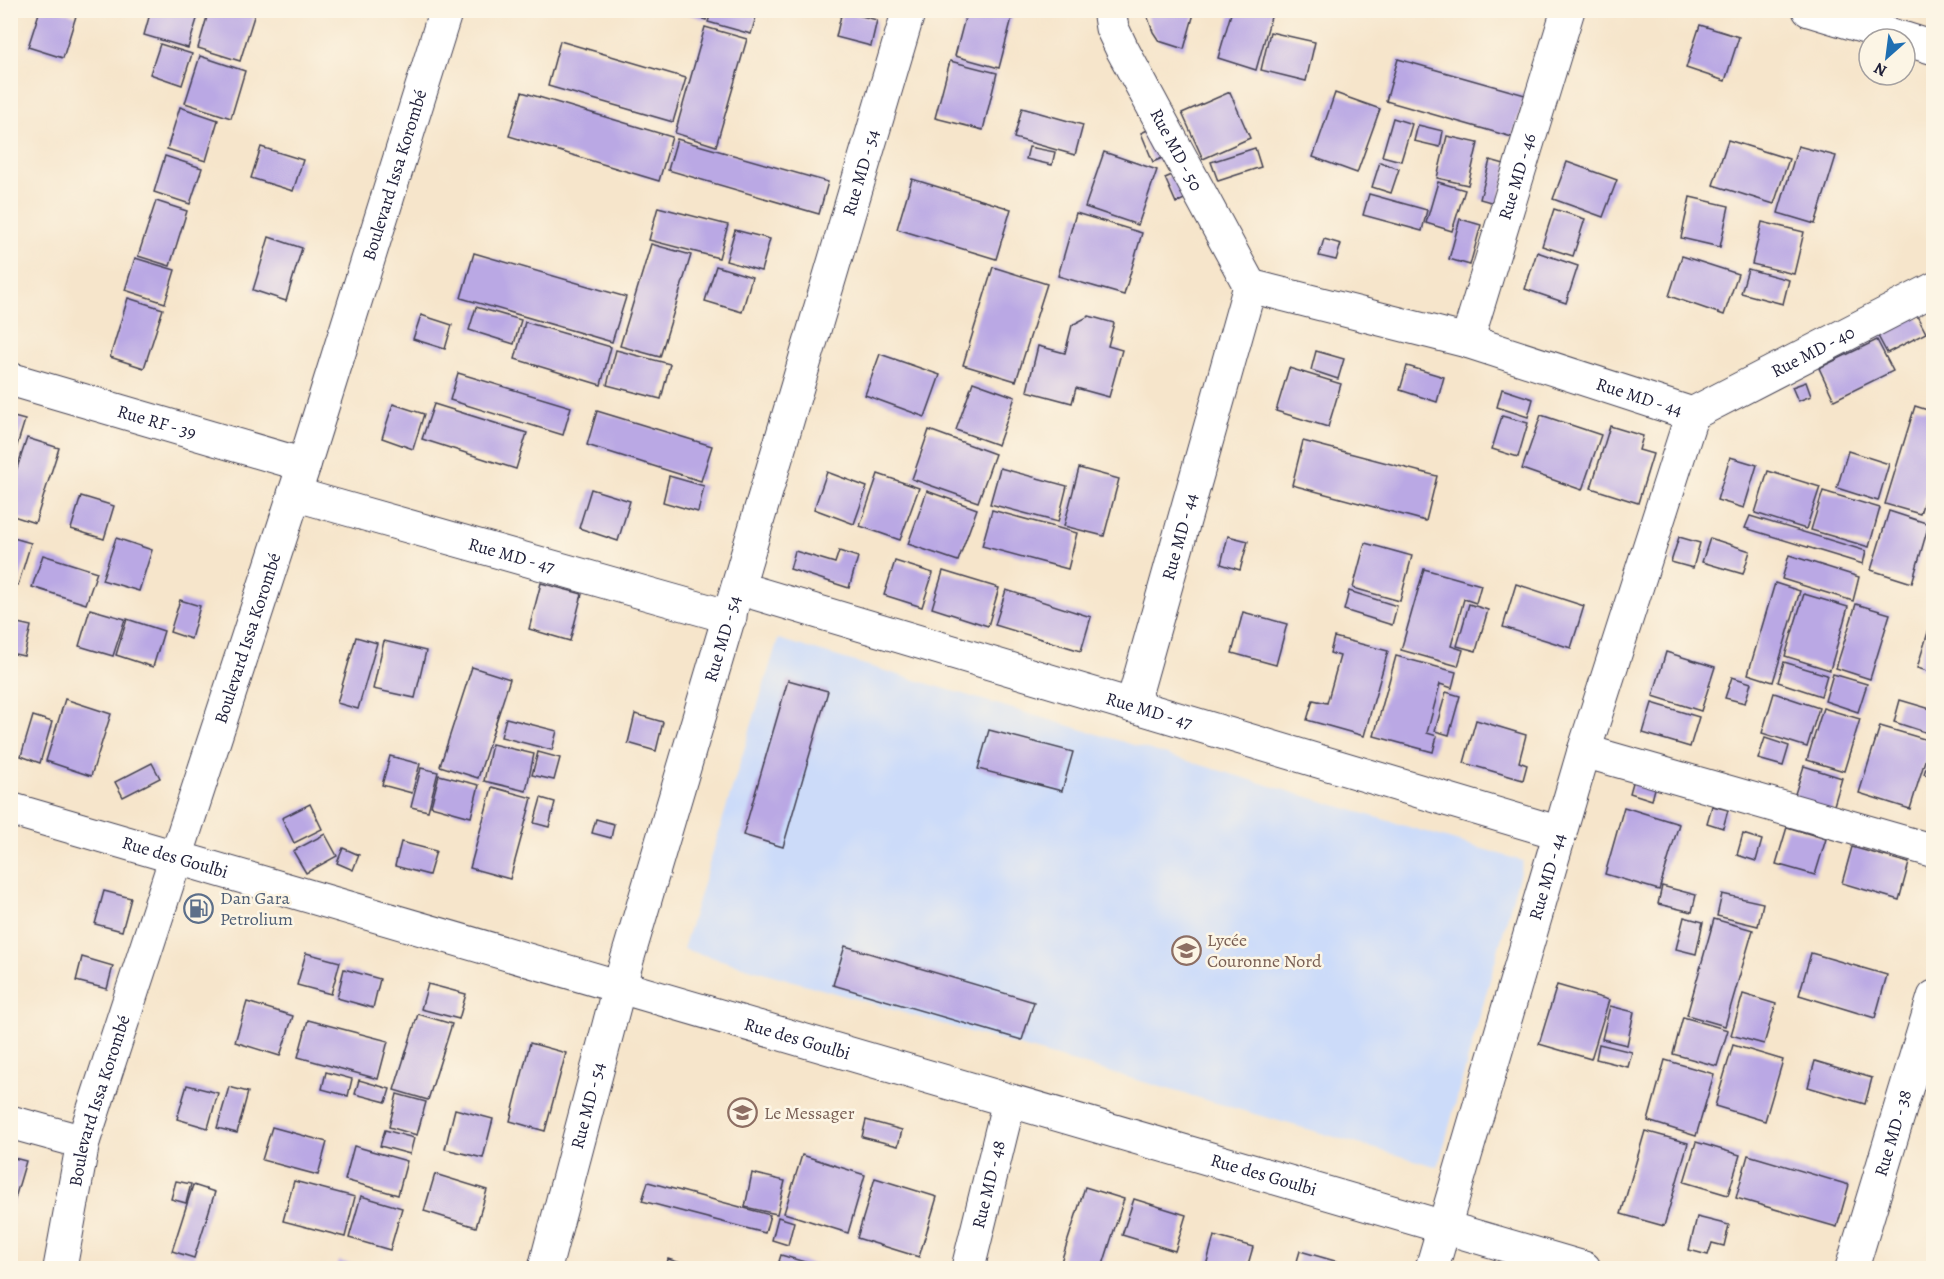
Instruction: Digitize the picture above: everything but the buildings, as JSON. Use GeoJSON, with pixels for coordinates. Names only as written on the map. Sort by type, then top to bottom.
{"type":"FeatureCollection","features":[{"type":"Feature","properties":{"kind":"street","name":"Boulevard Issa Korombé"},"geometry":{"type":"LineString","coordinates":[[60,1269],[83,1142],[299,479],[446,10]]}},
{"type":"Feature","properties":{"kind":"street","name":"Rue MD - 54"},"geometry":{"type":"LineString","coordinates":[[545,1269],[619,987],[909,10]]}},
{"type":"Feature","properties":{"kind":"street","name":"Rue MD - 50"},"geometry":{"type":"LineString","coordinates":[[1109,10],[1112,28],[1126,57],[1250,286]]}},
{"type":"Feature","properties":{"kind":"street","name":"Rue MD - 46"},"geometry":{"type":"LineString","coordinates":[[1467,341],[1568,10]]}},
{"type":"Feature","properties":{"kind":"street"},"geometry":{"type":"LineString","coordinates":[[1809,10],[1865,27]]}},
{"type":"Feature","properties":{"kind":"street"},"geometry":{"type":"LineString","coordinates":[[1917,43],[1934,48]]}},
{"type":"Feature","properties":{"kind":"street","name":"Rue MD - 44"},"geometry":{"type":"LineString","coordinates":[[1132,706],[1250,286],[1467,341],[1692,414],[1584,751],[1432,1269]]}},
{"type":"Feature","properties":{"kind":"street","name":"Rue MD - 40"},"geometry":{"type":"LineString","coordinates":[[1692,414],[1934,289]]}},
{"type":"Feature","properties":{"kind":"street","name":"Rue RF - 39"},"geometry":{"type":"LineString","coordinates":[[10,379],[299,479]]}},
{"type":"Feature","properties":{"kind":"street","name":"Rue MD - 47"},"geometry":{"type":"LineString","coordinates":[[299,479],[734,603],[1132,706],[1560,833]]}},
{"type":"Feature","properties":{"kind":"street"},"geometry":{"type":"LineString","coordinates":[[1584,751],[1934,851]]}},
{"type":"Feature","properties":{"kind":"street","name":"Rue des Goulbi"},"geometry":{"type":"LineString","coordinates":[[10,809],[1584,1269]]}},
{"type":"Feature","properties":{"kind":"street","name":"Rue MD - 38"},"geometry":{"type":"LineString","coordinates":[[1852,1269],[1934,997]]}},
{"type":"Feature","properties":{"kind":"street","name":"Rue MD - 48"},"geometry":{"type":"LineString","coordinates":[[968,1269],[1009,1101]]}},
{"type":"Feature","properties":{"kind":"street"},"geometry":{"type":"LineString","coordinates":[[10,1122],[83,1142]]}},
{"type":"Feature","properties":{"kind":"shaded area"},"geometry":{"type":"Polygon","coordinates":[[[778,639],[1523,861],[1438,1167],[683,949],[778,639]]]}},
{"type":"Feature","properties":{"kind":"place","name":"Dan Gara Petrolium"},"geometry":{"type":"Point","coordinates":[199,908]}},
{"type":"Feature","properties":{"kind":"place","name":"Lycée Couronne Nord"},"geometry":{"type":"Point","coordinates":[1186,950]}},
{"type":"Feature","properties":{"kind":"place","name":"Le Messager"},"geometry":{"type":"Point","coordinates":[743,1113]}}]}
